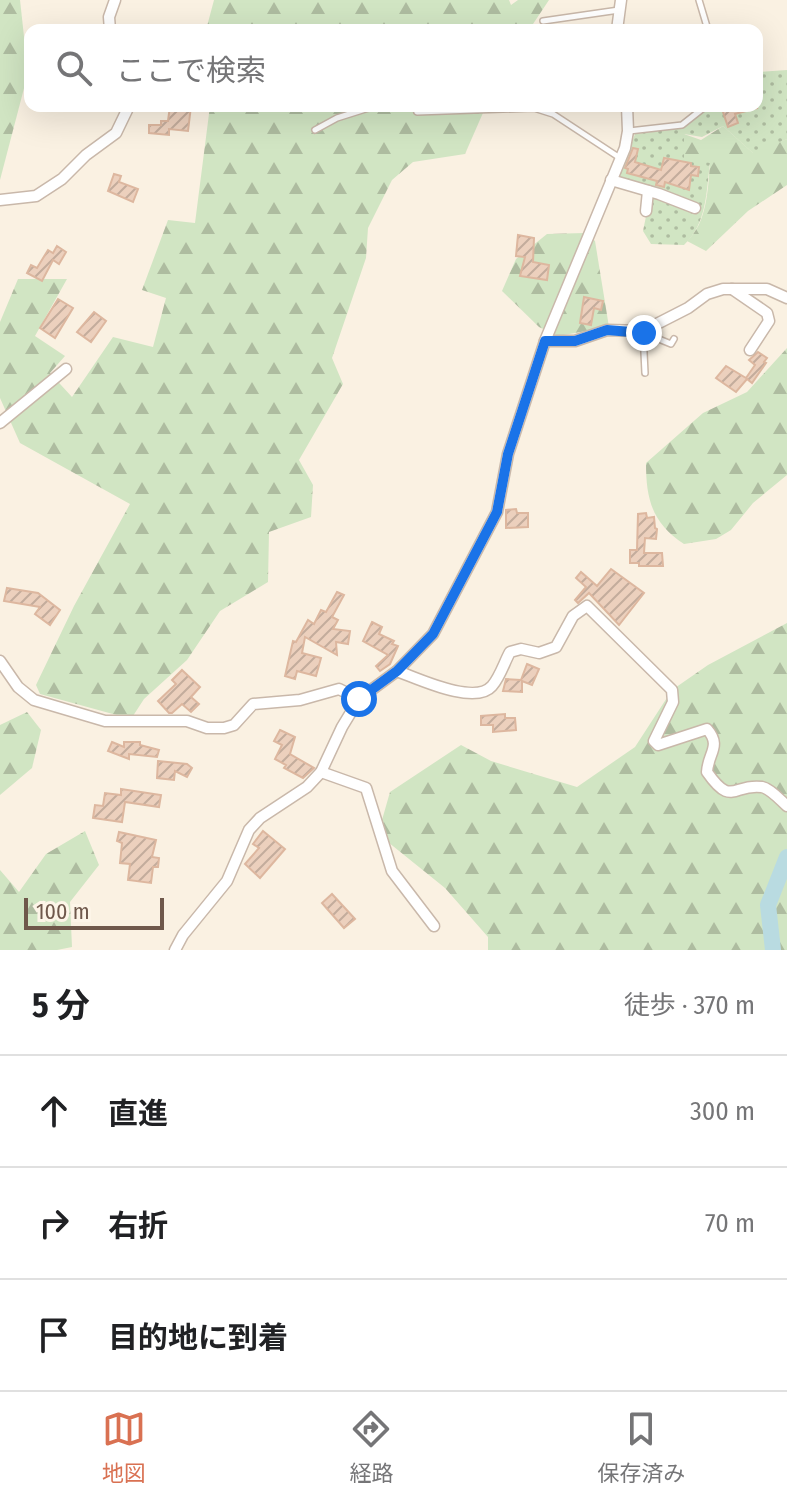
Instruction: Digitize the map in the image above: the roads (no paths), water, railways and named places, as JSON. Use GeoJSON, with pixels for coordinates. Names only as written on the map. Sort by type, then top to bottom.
{"type":"FeatureCollection","features":[{"type":"Feature","properties":{"kind":"street"},"geometry":{"type":"LineString","coordinates":[[110,24],[115,0]]}},
{"type":"Feature","properties":{"kind":"street"},"geometry":{"type":"LineString","coordinates":[[0,200],[36,196],[62,179],[86,155],[116,133],[126,112]]}},
{"type":"Feature","properties":{"kind":"street"},"geometry":{"type":"LineString","coordinates":[[175,950],[183,935],[227,881],[249,830],[260,818],[307,787],[321,772],[359,699],[397,671],[433,634],[497,512],[508,454],[545,341],[620,158],[628,131],[627,112]]}},
{"type":"Feature","properties":{"kind":"street"},"geometry":{"type":"LineString","coordinates":[[611,180],[695,208]]}},
{"type":"Feature","properties":{"kind":"street"},"geometry":{"type":"LineString","coordinates":[[646,211],[648,191]]}},
{"type":"Feature","properties":{"kind":"street"},"geometry":{"type":"LineString","coordinates":[[545,341],[575,341],[607,330],[644,332],[707,294],[723,289],[767,289],[787,298]]}},
{"type":"Feature","properties":{"kind":"street"},"geometry":{"type":"LineString","coordinates":[[732,289],[767,313],[769,321],[750,350]]}},
{"type":"Feature","properties":{"kind":"street"},"geometry":{"type":"LineString","coordinates":[[0,423],[66,369]]}},
{"type":"Feature","properties":{"kind":"street"},"geometry":{"type":"LineString","coordinates":[[397,671],[462,694],[484,692],[492,686],[510,652],[521,649],[539,653],[556,647],[573,616],[587,606],[672,690],[673,702],[654,741],[658,745],[707,729],[715,738],[707,772],[722,790],[734,793],[765,787],[787,806]]}},
{"type":"Feature","properties":{"kind":"street"},"geometry":{"type":"LineString","coordinates":[[0,661],[18,687],[34,700],[105,721],[187,721],[207,728],[224,728],[234,725],[253,704],[300,700],[339,689],[359,699]]}},
{"type":"Feature","properties":{"kind":"street"},"geometry":{"type":"LineString","coordinates":[[321,772],[366,788],[392,871],[434,926]]}},
{"type":"Feature","properties":{"kind":"lane"},"geometry":{"type":"LineString","coordinates":[[699,0],[706,24]]}},
{"type":"Feature","properties":{"kind":"lane"},"geometry":{"type":"LineString","coordinates":[[543,21],[620,5]]}},
{"type":"Feature","properties":{"kind":"lane"},"geometry":{"type":"LineString","coordinates":[[315,130],[356,112]]}},
{"type":"Feature","properties":{"kind":"lane"},"geometry":{"type":"LineString","coordinates":[[548,112],[620,158]]}},
{"type":"Feature","properties":{"kind":"lane"},"geometry":{"type":"LineString","coordinates":[[628,131],[682,125],[698,112]]}},
{"type":"Feature","properties":{"kind":"lane"},"geometry":{"type":"LineString","coordinates":[[645,373],[644,332],[671,344],[674,339]]}},
{"type":"Feature","properties":{"kind":"waterway"},"geometry":{"type":"LineString","coordinates":[[773,950],[768,905],[787,857]]}}]}
